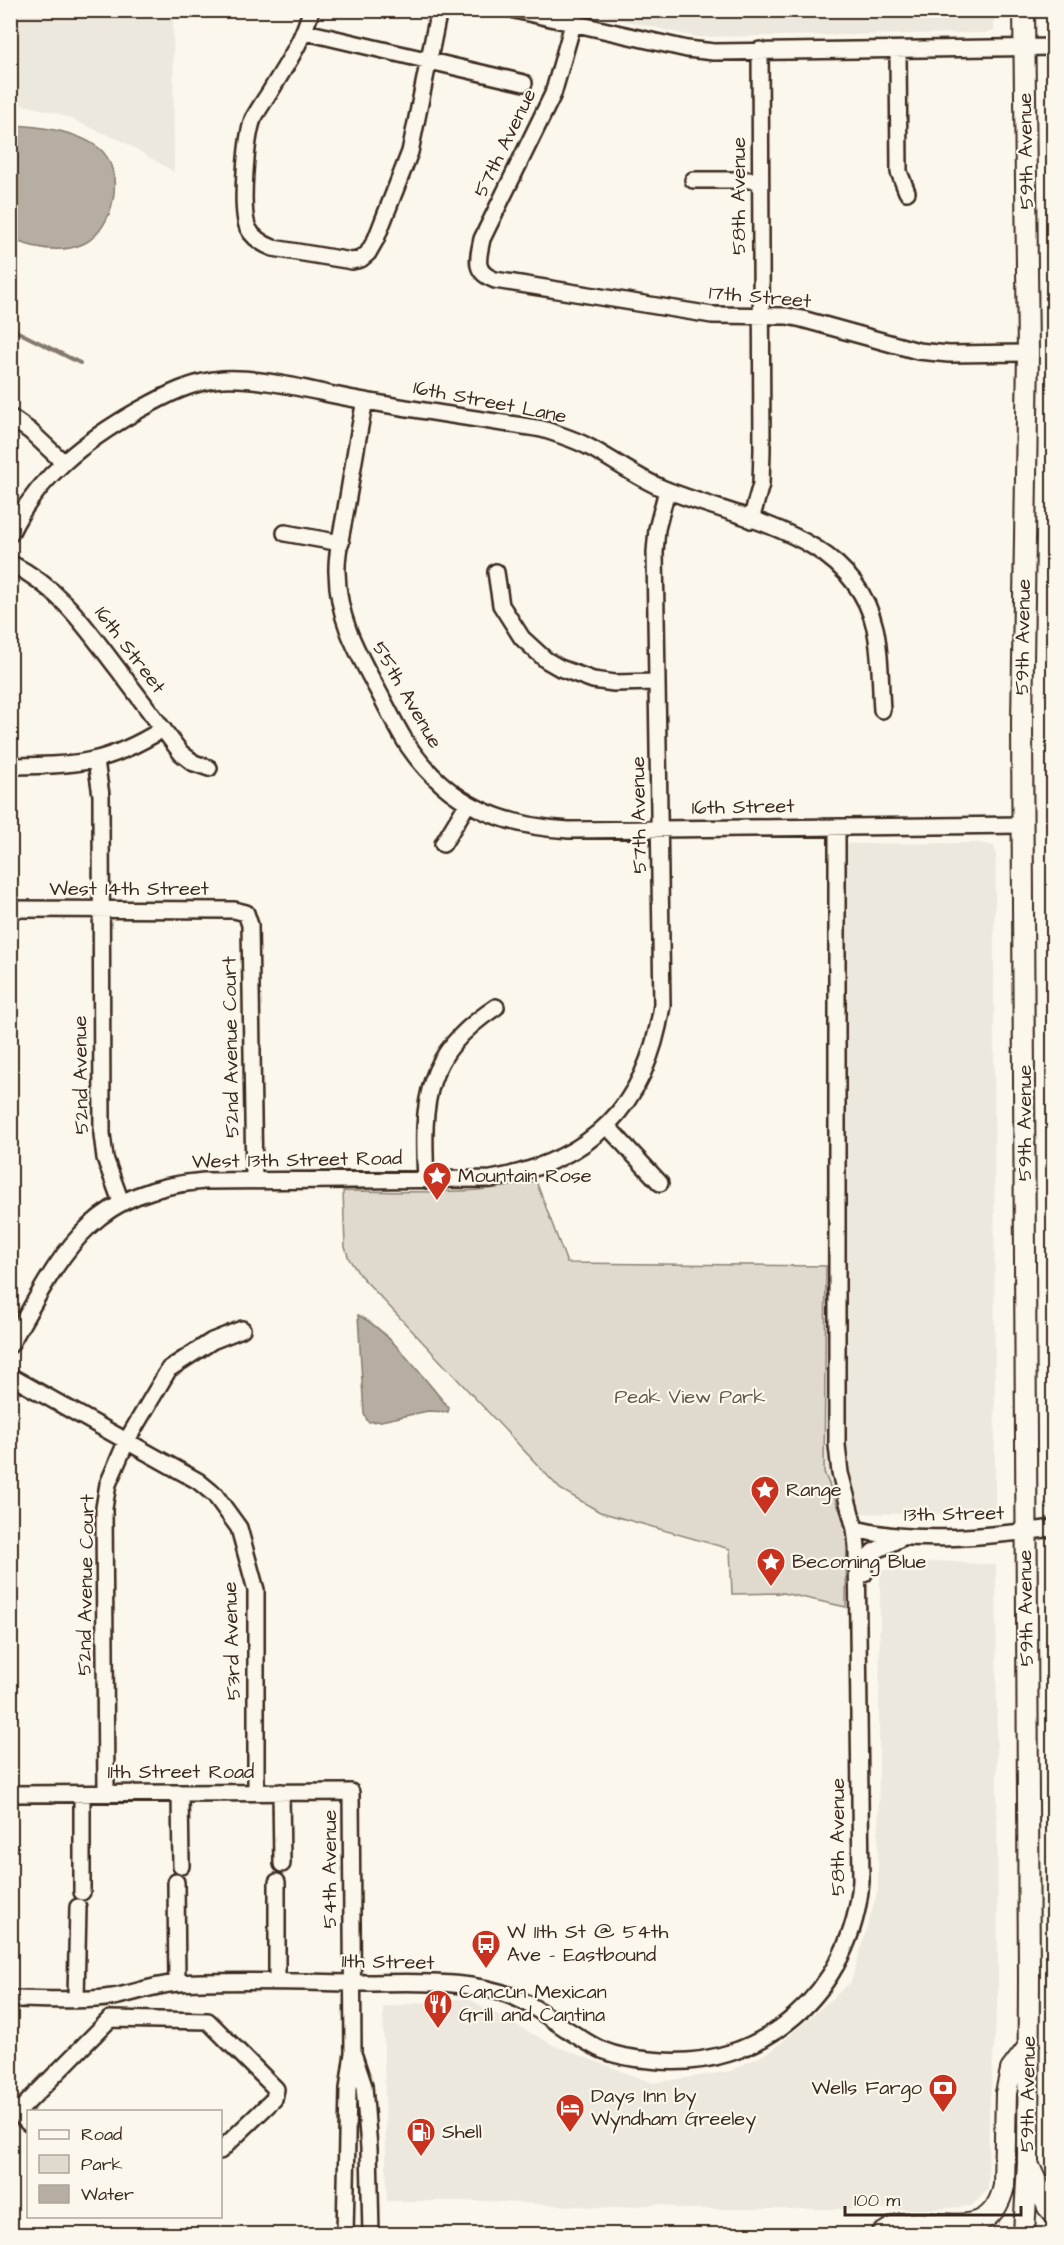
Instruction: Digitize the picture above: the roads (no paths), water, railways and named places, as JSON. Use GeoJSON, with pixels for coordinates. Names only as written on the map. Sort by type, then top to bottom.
{"type":"FeatureCollection","features":[{"type":"Feature","properties":{"kind":"main road","name":"59th Avenue"},"geometry":{"type":"LineString","coordinates":[[1024,10],[1028,353],[1022,723],[1025,1532],[1029,1776],[1028,2163],[1024,2235]]}},
{"type":"Feature","properties":{"kind":"main road"},"geometry":{"type":"LineString","coordinates":[[882,2235],[900,2224],[971,2224],[984,2221],[993,2211],[1001,2200],[1004,2186],[1006,2092],[1011,2070],[1029,2046]]}},
{"type":"Feature","properties":{"kind":"main road"},"geometry":{"type":"LineString","coordinates":[[1028,2163],[1053,2214]]}},
{"type":"Feature","properties":{"kind":"street"},"geometry":{"type":"LineString","coordinates":[[311,10],[306,32],[254,117],[248,135],[244,209],[250,232],[262,243],[273,248],[352,261],[361,259],[368,253],[376,239],[410,152],[439,10]]}},
{"type":"Feature","properties":{"kind":"street"},"geometry":{"type":"LineString","coordinates":[[515,10],[687,49],[714,52],[1053,47]]}},
{"type":"Feature","properties":{"kind":"street","name":"57th Avenue"},"geometry":{"type":"LineString","coordinates":[[487,277],[480,271],[479,254],[482,239],[553,94],[573,24]]}},
{"type":"Feature","properties":{"kind":"street"},"geometry":{"type":"LineString","coordinates":[[306,32],[524,83]]}},
{"type":"Feature","properties":{"kind":"street","name":"58th Avenue"},"geometry":{"type":"LineString","coordinates":[[751,520],[761,484],[762,463],[760,50]]}},
{"type":"Feature","properties":{"kind":"street"},"geometry":{"type":"LineString","coordinates":[[898,51],[899,172],[907,192]]}},
{"type":"Feature","properties":{"kind":"street"},"geometry":{"type":"LineString","coordinates":[[693,180],[759,180]]}},
{"type":"Feature","properties":{"kind":"street","name":"17th Street"},"geometry":{"type":"LineString","coordinates":[[487,277],[712,315],[802,319],[918,351],[949,354],[1028,353]]}},
{"type":"Feature","properties":{"kind":"street","name":"16th Street Lane"},"geometry":{"type":"LineString","coordinates":[[10,534],[39,489],[63,462],[116,423],[166,395],[199,382],[225,379],[253,381],[542,429],[566,436],[589,447],[643,479],[667,490],[790,534],[821,550],[852,580],[870,612],[875,629],[882,710]]}},
{"type":"Feature","properties":{"kind":"street","name":"55th Avenue"},"geometry":{"type":"LineString","coordinates":[[365,401],[336,570],[342,616],[350,639],[408,745],[422,764],[444,786],[468,803]]}},
{"type":"Feature","properties":{"kind":"street"},"geometry":{"type":"LineString","coordinates":[[10,417],[30,431],[63,462]]}},
{"type":"Feature","properties":{"kind":"street","name":"57th Avenue"},"geometry":{"type":"LineString","coordinates":[[607,1126],[647,1066],[658,1029],[662,1005],[656,552],[657,529],[667,490]]}},
{"type":"Feature","properties":{"kind":"street"},"geometry":{"type":"LineString","coordinates":[[285,533],[341,543]]}},
{"type":"Feature","properties":{"kind":"street","name":"16th Street"},"geometry":{"type":"LineString","coordinates":[[10,564],[29,572],[55,592],[77,615],[181,753],[194,763],[209,768]]}},
{"type":"Feature","properties":{"kind":"street"},"geometry":{"type":"LineString","coordinates":[[496,572],[501,605],[522,638],[546,660],[593,680],[614,683],[657,682]]}},
{"type":"Feature","properties":{"kind":"street"},"geometry":{"type":"LineString","coordinates":[[10,766],[70,765],[96,761],[136,746],[163,729]]}},
{"type":"Feature","properties":{"kind":"street","name":"52nd Avenue"},"geometry":{"type":"LineString","coordinates":[[96,761],[101,795],[102,1134],[105,1158],[121,1203]]}},
{"type":"Feature","properties":{"kind":"street"},"geometry":{"type":"LineString","coordinates":[[443,844],[468,803]]}},
{"type":"Feature","properties":{"kind":"street","name":"16th Street"},"geometry":{"type":"LineString","coordinates":[[468,803],[504,820],[540,828],[1023,825]]}},
{"type":"Feature","properties":{"kind":"street","name":"58th Avenue"},"geometry":{"type":"LineString","coordinates":[[746,2047],[805,2009],[833,1974],[854,1927],[861,1881],[859,1615],[855,1529],[840,1473],[837,1445],[837,827]]}},
{"type":"Feature","properties":{"kind":"street","name":"West 14th Street"},"geometry":{"type":"LineString","coordinates":[[10,909],[234,910],[246,913]]}},
{"type":"Feature","properties":{"kind":"street","name":"52nd Avenue Court"},"geometry":{"type":"LineString","coordinates":[[246,913],[250,925],[254,1180]]}},
{"type":"Feature","properties":{"kind":"street"},"geometry":{"type":"LineString","coordinates":[[426,1180],[424,1119],[429,1092],[438,1065],[453,1042],[473,1022],[496,1007]]}},
{"type":"Feature","properties":{"kind":"street"},"geometry":{"type":"LineString","coordinates":[[607,1126],[660,1183]]}},
{"type":"Feature","properties":{"kind":"street","name":"West 13th Street Road"},"geometry":{"type":"LineString","coordinates":[[121,1203],[174,1184],[254,1180],[491,1179],[531,1170],[560,1159],[576,1150],[607,1126]]}},
{"type":"Feature","properties":{"kind":"street"},"geometry":{"type":"LineString","coordinates":[[10,1345],[56,1264],[76,1239],[96,1220],[121,1203]]}},
{"type":"Feature","properties":{"kind":"street","name":"52nd Avenue Court"},"geometry":{"type":"LineString","coordinates":[[106,1793],[104,1508],[108,1484],[127,1440],[169,1369],[212,1341],[242,1329]]}},
{"type":"Feature","properties":{"kind":"street"},"geometry":{"type":"LineString","coordinates":[[10,1376],[127,1440]]}},
{"type":"Feature","properties":{"kind":"street","name":"53rd Avenue"},"geometry":{"type":"LineString","coordinates":[[127,1440],[198,1480],[215,1495],[239,1528],[256,1590],[256,1792]]}},
{"type":"Feature","properties":{"kind":"street","name":"13th Street"},"geometry":{"type":"LineString","coordinates":[[855,1529],[879,1535],[988,1536],[1053,1528]]}},
{"type":"Feature","properties":{"kind":"street","name":"58th Avenue"},"geometry":{"type":"LineString","coordinates":[[859,1615],[864,1605],[864,1562],[873,1552],[905,1536]]}},
{"type":"Feature","properties":{"kind":"street"},"geometry":{"type":"LineString","coordinates":[[281,1792],[282,1864]]}},
{"type":"Feature","properties":{"kind":"street","name":"11th Street Road"},"geometry":{"type":"LineString","coordinates":[[10,1794],[351,1792]]}},
{"type":"Feature","properties":{"kind":"street","name":"54th Avenue"},"geometry":{"type":"LineString","coordinates":[[345,2235],[348,2090],[353,2053],[351,1792]]}},
{"type":"Feature","properties":{"kind":"street"},"geometry":{"type":"LineString","coordinates":[[180,1793],[181,1866]]}},
{"type":"Feature","properties":{"kind":"street"},"geometry":{"type":"LineString","coordinates":[[82,1794],[82,1892]]}},
{"type":"Feature","properties":{"kind":"street"},"geometry":{"type":"LineString","coordinates":[[176,1882],[177,1983]]}},
{"type":"Feature","properties":{"kind":"street"},"geometry":{"type":"LineString","coordinates":[[277,1882],[277,1981]]}},
{"type":"Feature","properties":{"kind":"street"},"geometry":{"type":"LineString","coordinates":[[76,1998],[78,1907]]}},
{"type":"Feature","properties":{"kind":"street","name":"11th Street"},"geometry":{"type":"LineString","coordinates":[[10,1999],[111,1997],[177,1983],[277,1981],[452,1984],[497,1992],[525,2002],[602,2050],[640,2059],[690,2062],[725,2056],[746,2047]]}},
{"type":"Feature","properties":{"kind":"street"},"geometry":{"type":"LineString","coordinates":[[19,2113],[110,2019],[111,1997]]}},
{"type":"Feature","properties":{"kind":"street"},"geometry":{"type":"LineString","coordinates":[[110,2019],[208,2021],[276,2090],[274,2099],[222,2149]]}},
{"type":"Feature","properties":{"kind":"street","name":"54th Avenue"},"geometry":{"type":"LineString","coordinates":[[353,2053],[364,2086],[369,2148],[371,2235]]}},
{"type":"Feature","properties":{"kind":"water"},"geometry":{"type":"Polygon","coordinates":[[[10,125],[33,126],[68,133],[90,142],[108,158],[113,171],[113,199],[103,226],[94,237],[83,244],[65,249],[37,247],[11,239],[10,125]]]}},
{"type":"Feature","properties":{"kind":"water"},"geometry":{"type":"Polygon","coordinates":[[[358,1315],[370,1322],[395,1344],[449,1408],[448,1412],[428,1411],[368,1422],[364,1414],[358,1315]]]}},
{"type":"Feature","properties":{"kind":"waterway"},"geometry":{"type":"LineString","coordinates":[[10,328],[80,363]]}},
{"type":"Feature","properties":{"kind":"place","name":"Mountain Rose"},"geometry":{"type":"Point","coordinates":[437,1202]}},
{"type":"Feature","properties":{"kind":"place","name":"Range"},"geometry":{"type":"Point","coordinates":[765,1516]}},
{"type":"Feature","properties":{"kind":"place","name":"Becoming Blue"},"geometry":{"type":"Point","coordinates":[771,1588]}},
{"type":"Feature","properties":{"kind":"place","name":"W 11th St @ 54th Ave - Eastbound"},"geometry":{"type":"Point","coordinates":[486,1970]}},
{"type":"Feature","properties":{"kind":"place","name":"Cancun Mexican Grill and Cantina"},"geometry":{"type":"Point","coordinates":[438,2030]}},
{"type":"Feature","properties":{"kind":"place","name":"Wells Fargo"},"geometry":{"type":"Point","coordinates":[943,2114]}},
{"type":"Feature","properties":{"kind":"place","name":"Days Inn by Wyndham Greeley"},"geometry":{"type":"Point","coordinates":[570,2134]}},
{"type":"Feature","properties":{"kind":"place","name":"Shell"},"geometry":{"type":"Point","coordinates":[421,2158]}},
{"type":"Feature","properties":{"kind":"park label","name":"Peak View Park"},"geometry":{"type":"Point","coordinates":[690,1397]}}]}
